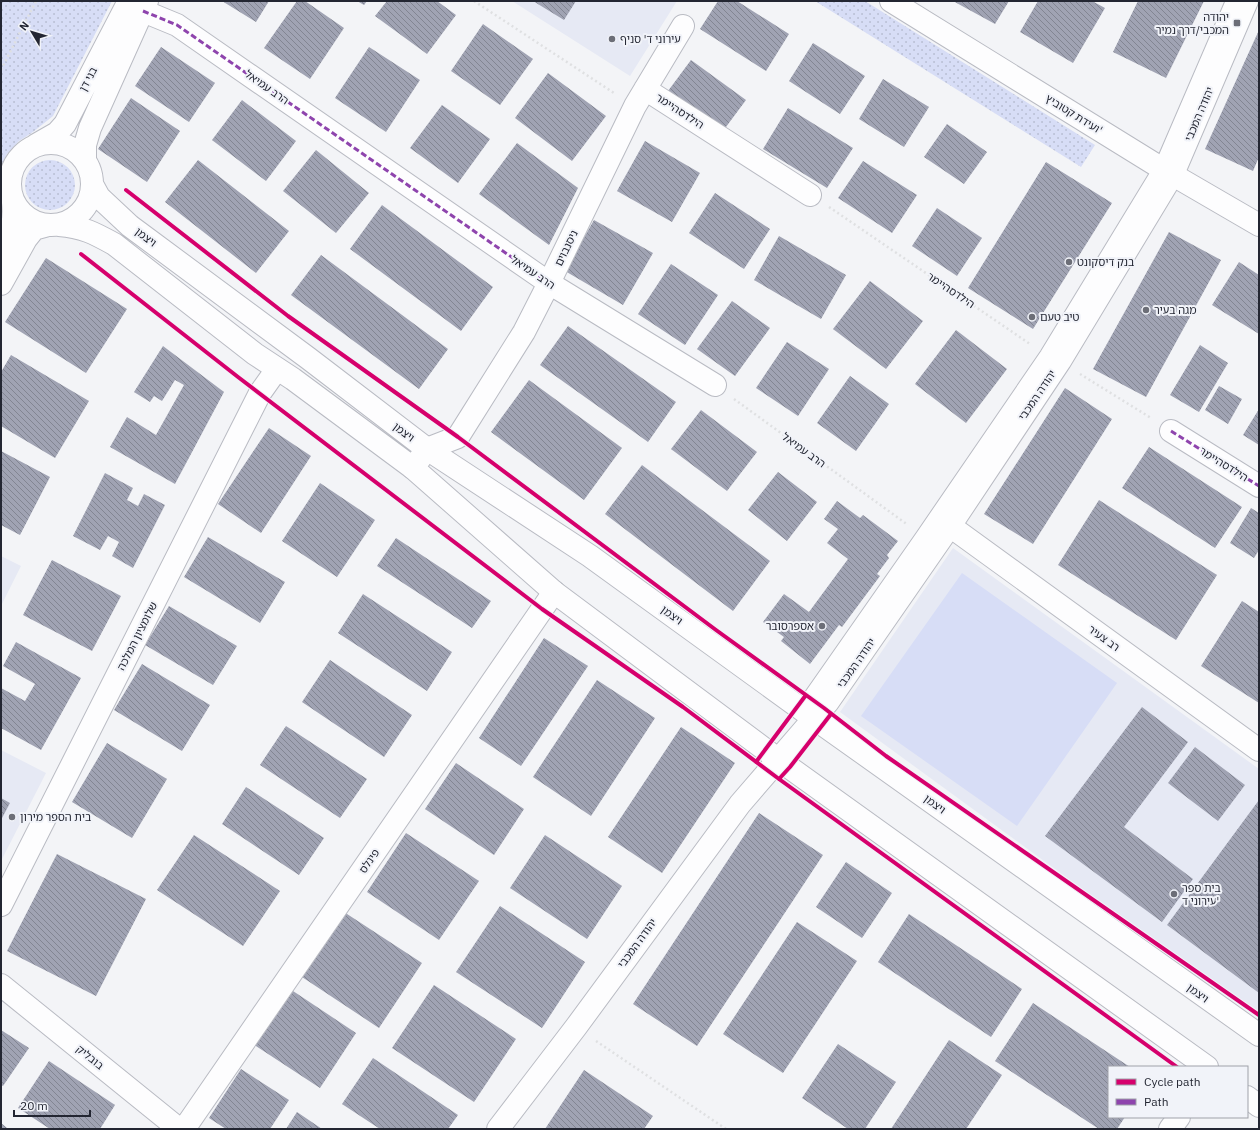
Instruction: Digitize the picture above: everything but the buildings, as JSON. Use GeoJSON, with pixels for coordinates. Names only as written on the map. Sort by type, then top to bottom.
{"type":"FeatureCollection","features":[{"type":"Feature","properties":{"kind":"street","name":"ועידת קטוביץ'"},"geometry":{"type":"LineString","coordinates":[[891,1],[1167,171],[1259,225]]}},
{"type":"Feature","properties":{"kind":"street","name":"יהודה המכבי"},"geometry":{"type":"LineString","coordinates":[[498,1129],[576,1027],[740,804],[779,760],[808,714],[828,702],[950,526],[1167,171],[1247,1]]}},
{"type":"Feature","properties":{"kind":"street","name":"בני דן"},"geometry":{"type":"LineString","coordinates":[[36,146],[57,133],[65,124],[140,4]]}},
{"type":"Feature","properties":{"kind":"street","name":"בני דן"},"geometry":{"type":"LineString","coordinates":[[85,160],[84,145],[140,4]]}},
{"type":"Feature","properties":{"kind":"street","name":"הרב עמיאל"},"geometry":{"type":"LineString","coordinates":[[140,4],[177,25],[549,283],[715,385]]}},
{"type":"Feature","properties":{"kind":"street","name":"ניסנבוים"},"geometry":{"type":"LineString","coordinates":[[427,449],[458,436],[524,332],[640,98],[683,26]]}},
{"type":"Feature","properties":{"kind":"street","name":"הילדסהיימר"},"geometry":{"type":"LineString","coordinates":[[640,98],[810,195]]}},
{"type":"Feature","properties":{"kind":"street"},"geometry":{"type":"LineString","coordinates":[[1,249],[11,230],[14,218],[13,202],[9,189],[10,176],[15,163],[24,153],[36,146],[49,143],[62,144],[75,150],[85,160],[90,172],[92,186],[89,200],[82,211],[72,220],[34,230],[26,238],[1,284]]}},
{"type":"Feature","properties":{"kind":"street","name":"ויצמן"},"geometry":{"type":"LineString","coordinates":[[92,186],[100,197],[130,226],[308,358],[427,449],[590,556],[808,714],[1259,1035]]}},
{"type":"Feature","properties":{"kind":"street"},"geometry":{"type":"LineString","coordinates":[[13,202],[21,213],[32,222],[52,226]]}},
{"type":"Feature","properties":{"kind":"street","name":"ויצמן"},"geometry":{"type":"LineString","coordinates":[[52,226],[75,227],[92,232],[114,244],[255,354],[294,380],[413,468],[554,592],[779,760],[1206,1066]]}},
{"type":"Feature","properties":{"kind":"street","name":"שלומציון המלכה"},"geometry":{"type":"LineString","coordinates":[[1,905],[260,393],[277,369]]}},
{"type":"Feature","properties":{"kind":"street","name":"הילדסהיימר"},"geometry":{"type":"LineString","coordinates":[[1171,431],[1259,486]]}},
{"type":"Feature","properties":{"kind":"street"},"geometry":{"type":"LineString","coordinates":[[413,468],[427,449]]}},
{"type":"Feature","properties":{"kind":"street","name":"רב צעיר"},"geometry":{"type":"LineString","coordinates":[[950,526],[1259,750]]}},
{"type":"Feature","properties":{"kind":"street","name":"פינלס"},"geometry":{"type":"LineString","coordinates":[[184,1129],[554,592]]}},
{"type":"Feature","properties":{"kind":"street","name":"בובליק"},"geometry":{"type":"LineString","coordinates":[[1,985],[179,1129]]}},
{"type":"Feature","properties":{"kind":"street"},"geometry":{"type":"LineString","coordinates":[[1248,1098],[1259,1106]]}},
{"type":"Feature","properties":{"kind":"street"},"geometry":{"type":"LineString","coordinates":[[1170,1129],[1178,1118]]}},
{"type":"Feature","properties":{"kind":"lane","name":"יהודה המכבי"},"geometry":{"type":"LineString","coordinates":[[1167,171],[1233,1]]}},
{"type":"Feature","properties":{"kind":"lane","name":"יהודה המכבי"},"geometry":{"type":"LineString","coordinates":[[808,714],[923,536],[1053,358]]}},
{"type":"Feature","properties":{"kind":"path"},"geometry":{"type":"LineString","coordinates":[[1,70],[36,1]]}},
{"type":"Feature","properties":{"kind":"path"},"geometry":{"type":"LineString","coordinates":[[474,1],[640,98]]}},
{"type":"Feature","properties":{"kind":"path"},"geometry":{"type":"LineString","coordinates":[[576,1027],[726,1129]]}},
{"type":"Feature","properties":{"kind":"shaded area"},"geometry":{"type":"Polygon","coordinates":[[[1,1],[112,1],[53,116],[19,141],[7,154],[1,166],[1,1]]]}},
{"type":"Feature","properties":{"kind":"shaded area","name":"עירוני ד' סניף"},"geometry":{"type":"Polygon","coordinates":[[[512,1],[677,1],[630,76],[512,1]]]}},
{"type":"Feature","properties":{"kind":"shaded area"},"geometry":{"type":"Polygon","coordinates":[[[815,1],[865,1],[1095,145],[1081,167],[815,1]]]}},
{"type":"Feature","properties":{"kind":"shaded area"},"geometry":{"type":"Polygon","coordinates":[[[50,160],[64,164],[71,171],[75,185],[71,199],[64,206],[50,210],[36,206],[29,199],[25,185],[29,171],[36,164],[50,160]]]}},
{"type":"Feature","properties":{"kind":"shaded area","name":"בית ספר עירוני ד'"},"geometry":{"type":"Polygon","coordinates":[[[953,548],[1259,769],[1259,1018],[840,712],[953,548]]]}},
{"type":"Feature","properties":{"kind":"shaded area"},"geometry":{"type":"Polygon","coordinates":[[[1,556],[21,566],[1,606],[1,556]]]}},
{"type":"Feature","properties":{"kind":"shaded area"},"geometry":{"type":"Polygon","coordinates":[[[962,573],[1117,683],[1017,826],[861,716],[962,573]]]}},
{"type":"Feature","properties":{"kind":"shaded area","name":"בית הספר מירון"},"geometry":{"type":"Polygon","coordinates":[[[1,750],[46,773],[1,861],[1,750]]]}},
{"type":"Feature","properties":{"kind":"marked path"},"geometry":{"type":"LineString","coordinates":[[143,11],[177,25],[549,283]]}},
{"type":"Feature","properties":{"kind":"marked path"},"geometry":{"type":"LineString","coordinates":[[1171,431],[1259,486]]}},
{"type":"Feature","properties":{"kind":"cycle path"},"geometry":{"type":"LineString","coordinates":[[126,190],[288,316],[458,437],[716,630],[824,708],[886,756],[1259,1015]]}},
{"type":"Feature","properties":{"kind":"cycle path"},"geometry":{"type":"LineString","coordinates":[[81,254],[238,377],[542,609],[683,707],[779,779],[1176,1066]]}},
{"type":"Feature","properties":{"kind":"cycle path"},"geometry":{"type":"LineString","coordinates":[[756,762],[806,695]]}},
{"type":"Feature","properties":{"kind":"cycle path"},"geometry":{"type":"LineString","coordinates":[[779,779],[831,714]]}},
{"type":"Feature","properties":{"kind":"place","name":"יהודה המכבי/דרך נמיר"},"geometry":{"type":"Point","coordinates":[1237,23]}},
{"type":"Feature","properties":{"kind":"place","name":"עירוני ד' סניף"},"geometry":{"type":"Point","coordinates":[612,39]}},
{"type":"Feature","properties":{"kind":"place","name":"בנק דיסקונט"},"geometry":{"type":"Point","coordinates":[1069,262]}},
{"type":"Feature","properties":{"kind":"place","name":"מגה בעיר"},"geometry":{"type":"Point","coordinates":[1146,310]}},
{"type":"Feature","properties":{"kind":"place","name":"טיב טעם"},"geometry":{"type":"Point","coordinates":[1032,317]}},
{"type":"Feature","properties":{"kind":"place","name":"אספרסובר"},"geometry":{"type":"Point","coordinates":[822,626]}},
{"type":"Feature","properties":{"kind":"place","name":"בית הספר מירון"},"geometry":{"type":"Point","coordinates":[12,817]}},
{"type":"Feature","properties":{"kind":"place","name":"בית ספר עירוני ד'"},"geometry":{"type":"Point","coordinates":[1174,894]}}]}
